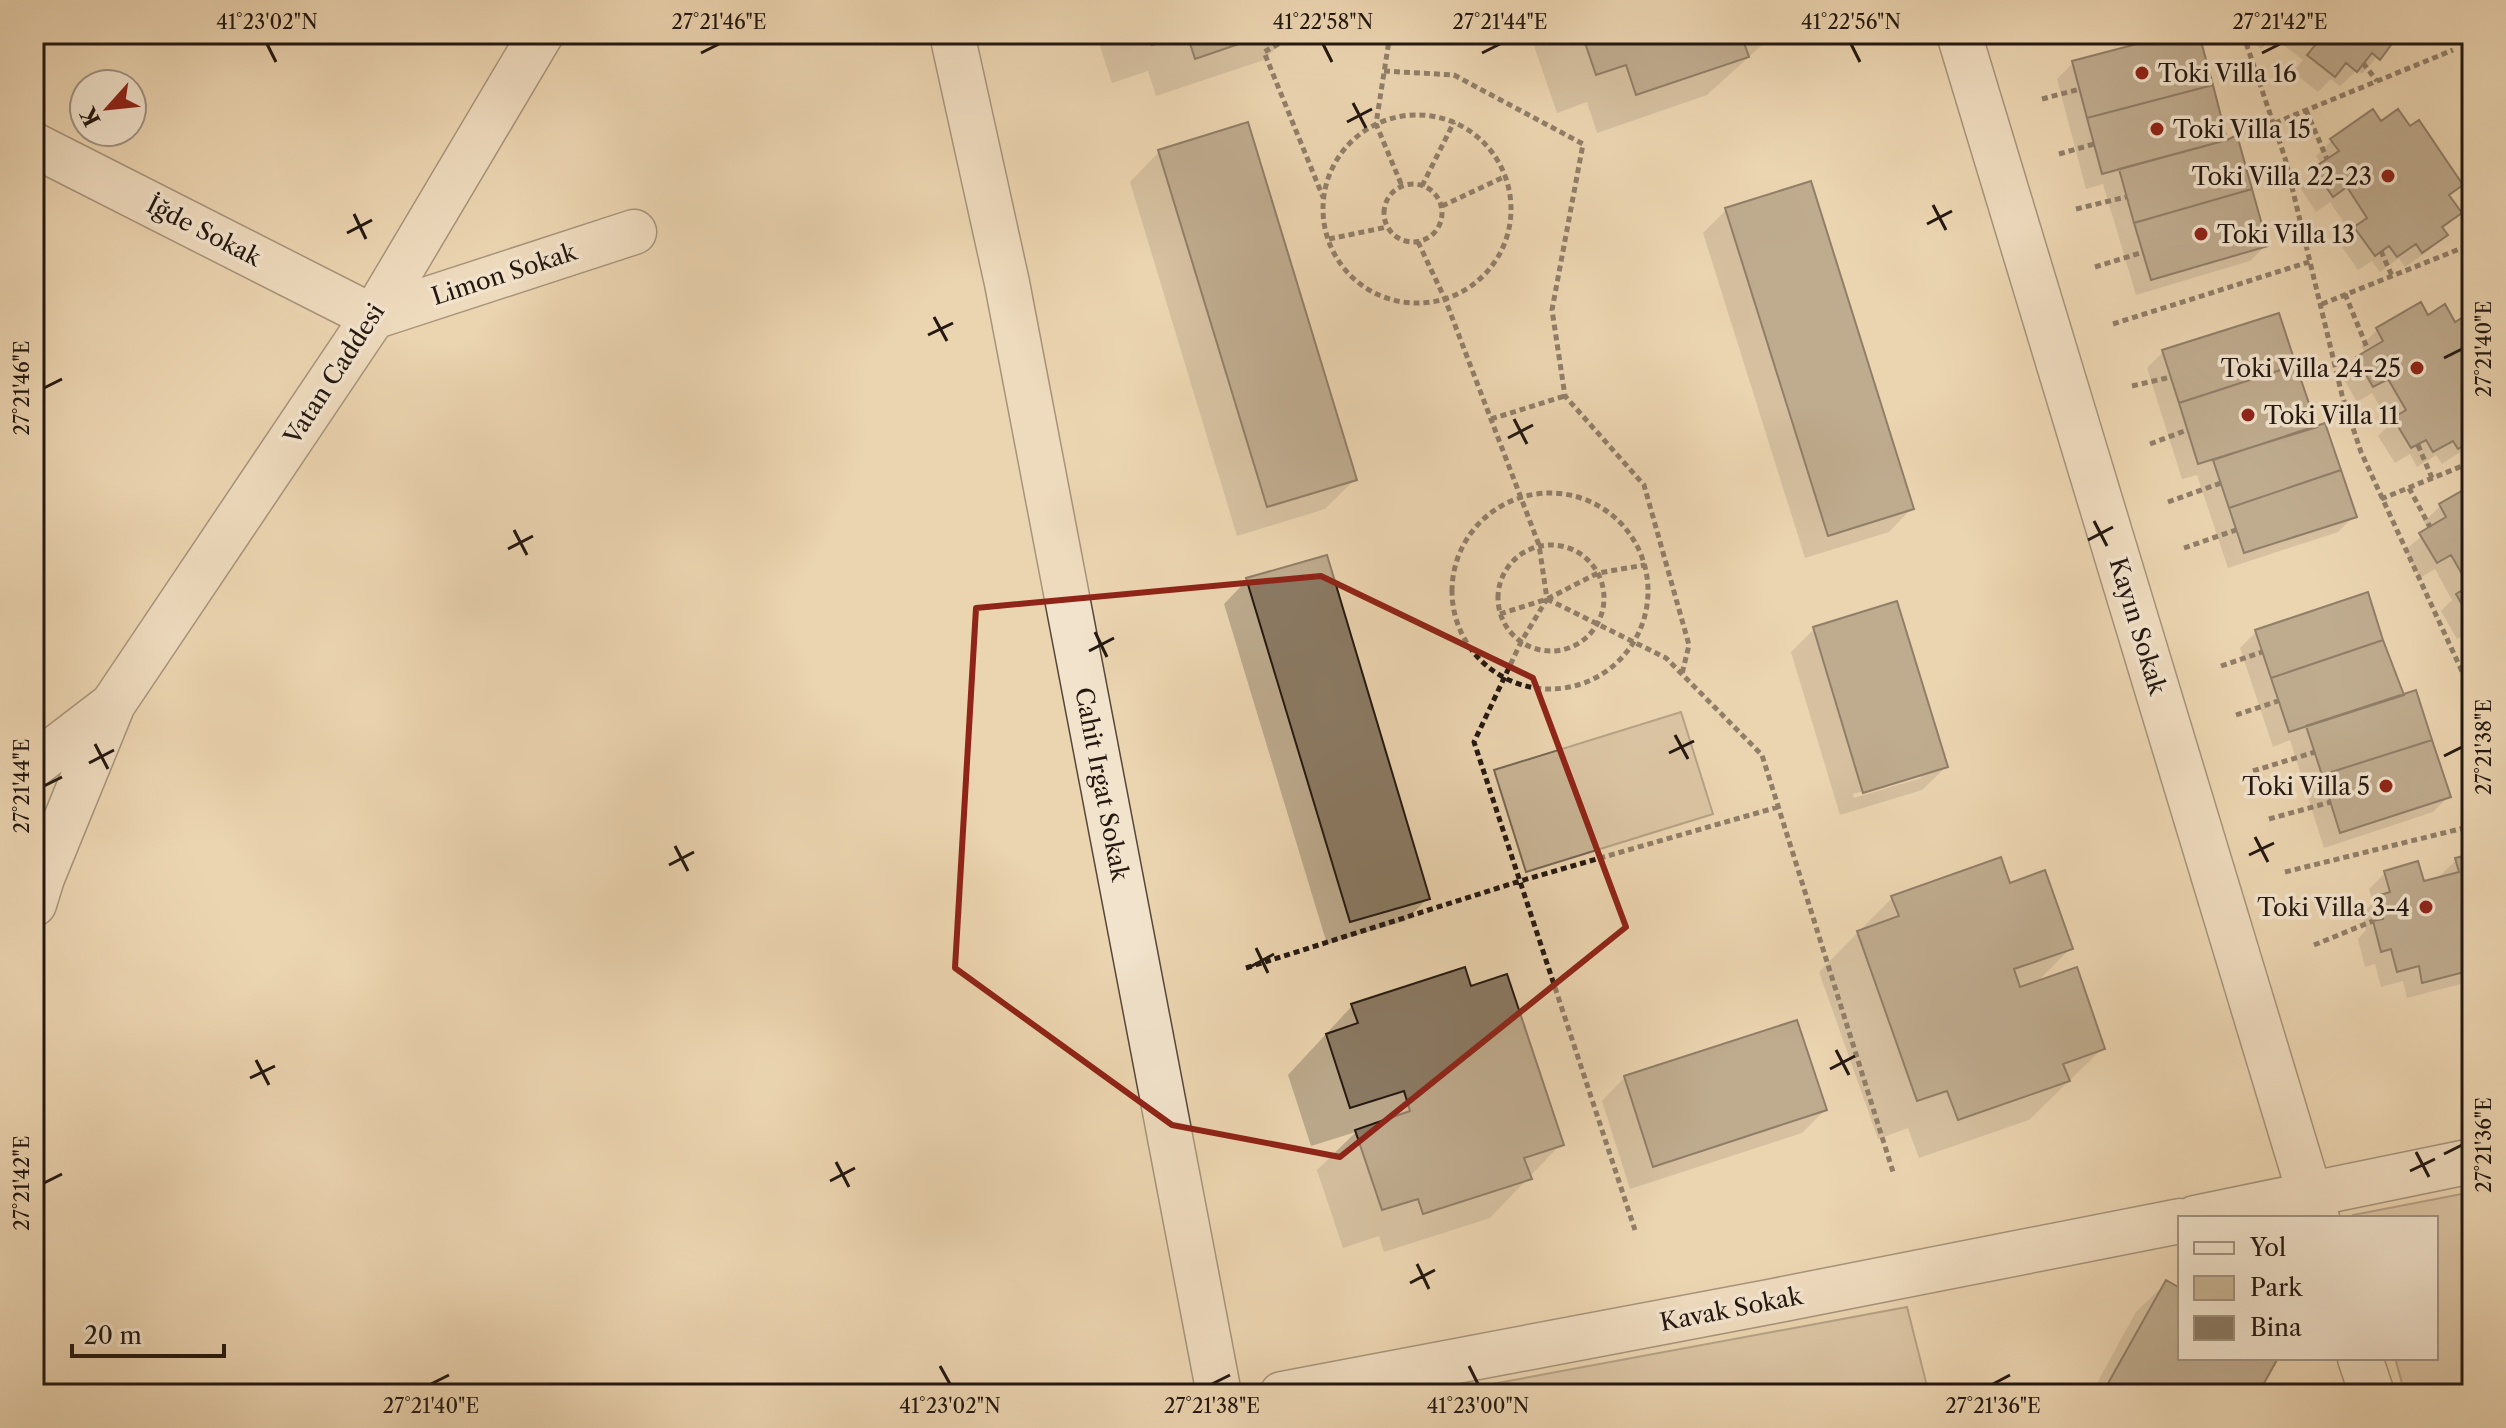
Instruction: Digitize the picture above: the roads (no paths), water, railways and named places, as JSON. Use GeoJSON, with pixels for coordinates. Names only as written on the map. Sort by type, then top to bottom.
{"type":"FeatureCollection","features":[{"type":"Feature","properties":{"kind":"street","name":"Vatan Caddesi"},"geometry":{"type":"LineString","coordinates":[[34,904],[113,704],[373,317],[541,34]]}},
{"type":"Feature","properties":{"kind":"street","name":"Cahit Irgat Sokak"},"geometry":{"type":"LineString","coordinates":[[952,34],[1007,283],[1219,1394]]}},
{"type":"Feature","properties":{"kind":"street","name":"Kayın Sokak"},"geometry":{"type":"LineString","coordinates":[[1959,34],[2313,1207]]}},
{"type":"Feature","properties":{"kind":"street","name":"İğde Sokak"},"geometry":{"type":"LineString","coordinates":[[34,145],[373,317]]}},
{"type":"Feature","properties":{"kind":"street","name":"Limon Sokak"},"geometry":{"type":"LineString","coordinates":[[373,317],[634,232]]}},
{"type":"Feature","properties":{"kind":"street","name":"Vatan Caddesi"},"geometry":{"type":"LineString","coordinates":[[34,765],[113,704]]}},
{"type":"Feature","properties":{"kind":"street"},"geometry":{"type":"LineString","coordinates":[[2216,1216],[2313,1207],[2472,1161]]}},
{"type":"Feature","properties":{"kind":"street","name":"Kavak Sokak"},"geometry":{"type":"LineString","coordinates":[[1282,1394],[2178,1221]]}},
{"type":"Feature","properties":{"kind":"street"},"geometry":{"type":"LineString","coordinates":[[2361,1360],[2372,1394]]}},
{"type":"Feature","properties":{"kind":"place","name":"Toki Villa 16"},"geometry":{"type":"Point","coordinates":[2142,73]}},
{"type":"Feature","properties":{"kind":"place","name":"Toki Villa 15"},"geometry":{"type":"Point","coordinates":[2157,129]}},
{"type":"Feature","properties":{"kind":"place","name":"Toki Villa 22-23"},"geometry":{"type":"Point","coordinates":[2388,176]}},
{"type":"Feature","properties":{"kind":"place","name":"Toki Villa 13"},"geometry":{"type":"Point","coordinates":[2201,234]}},
{"type":"Feature","properties":{"kind":"place","name":"Toki Villa 24-25"},"geometry":{"type":"Point","coordinates":[2417,368]}},
{"type":"Feature","properties":{"kind":"place","name":"Toki Villa 11"},"geometry":{"type":"Point","coordinates":[2248,415]}},
{"type":"Feature","properties":{"kind":"place","name":"Toki Villa 5"},"geometry":{"type":"Point","coordinates":[2386,786]}},
{"type":"Feature","properties":{"kind":"place","name":"Toki Villa 3-4"},"geometry":{"type":"Point","coordinates":[2426,907]}}]}
